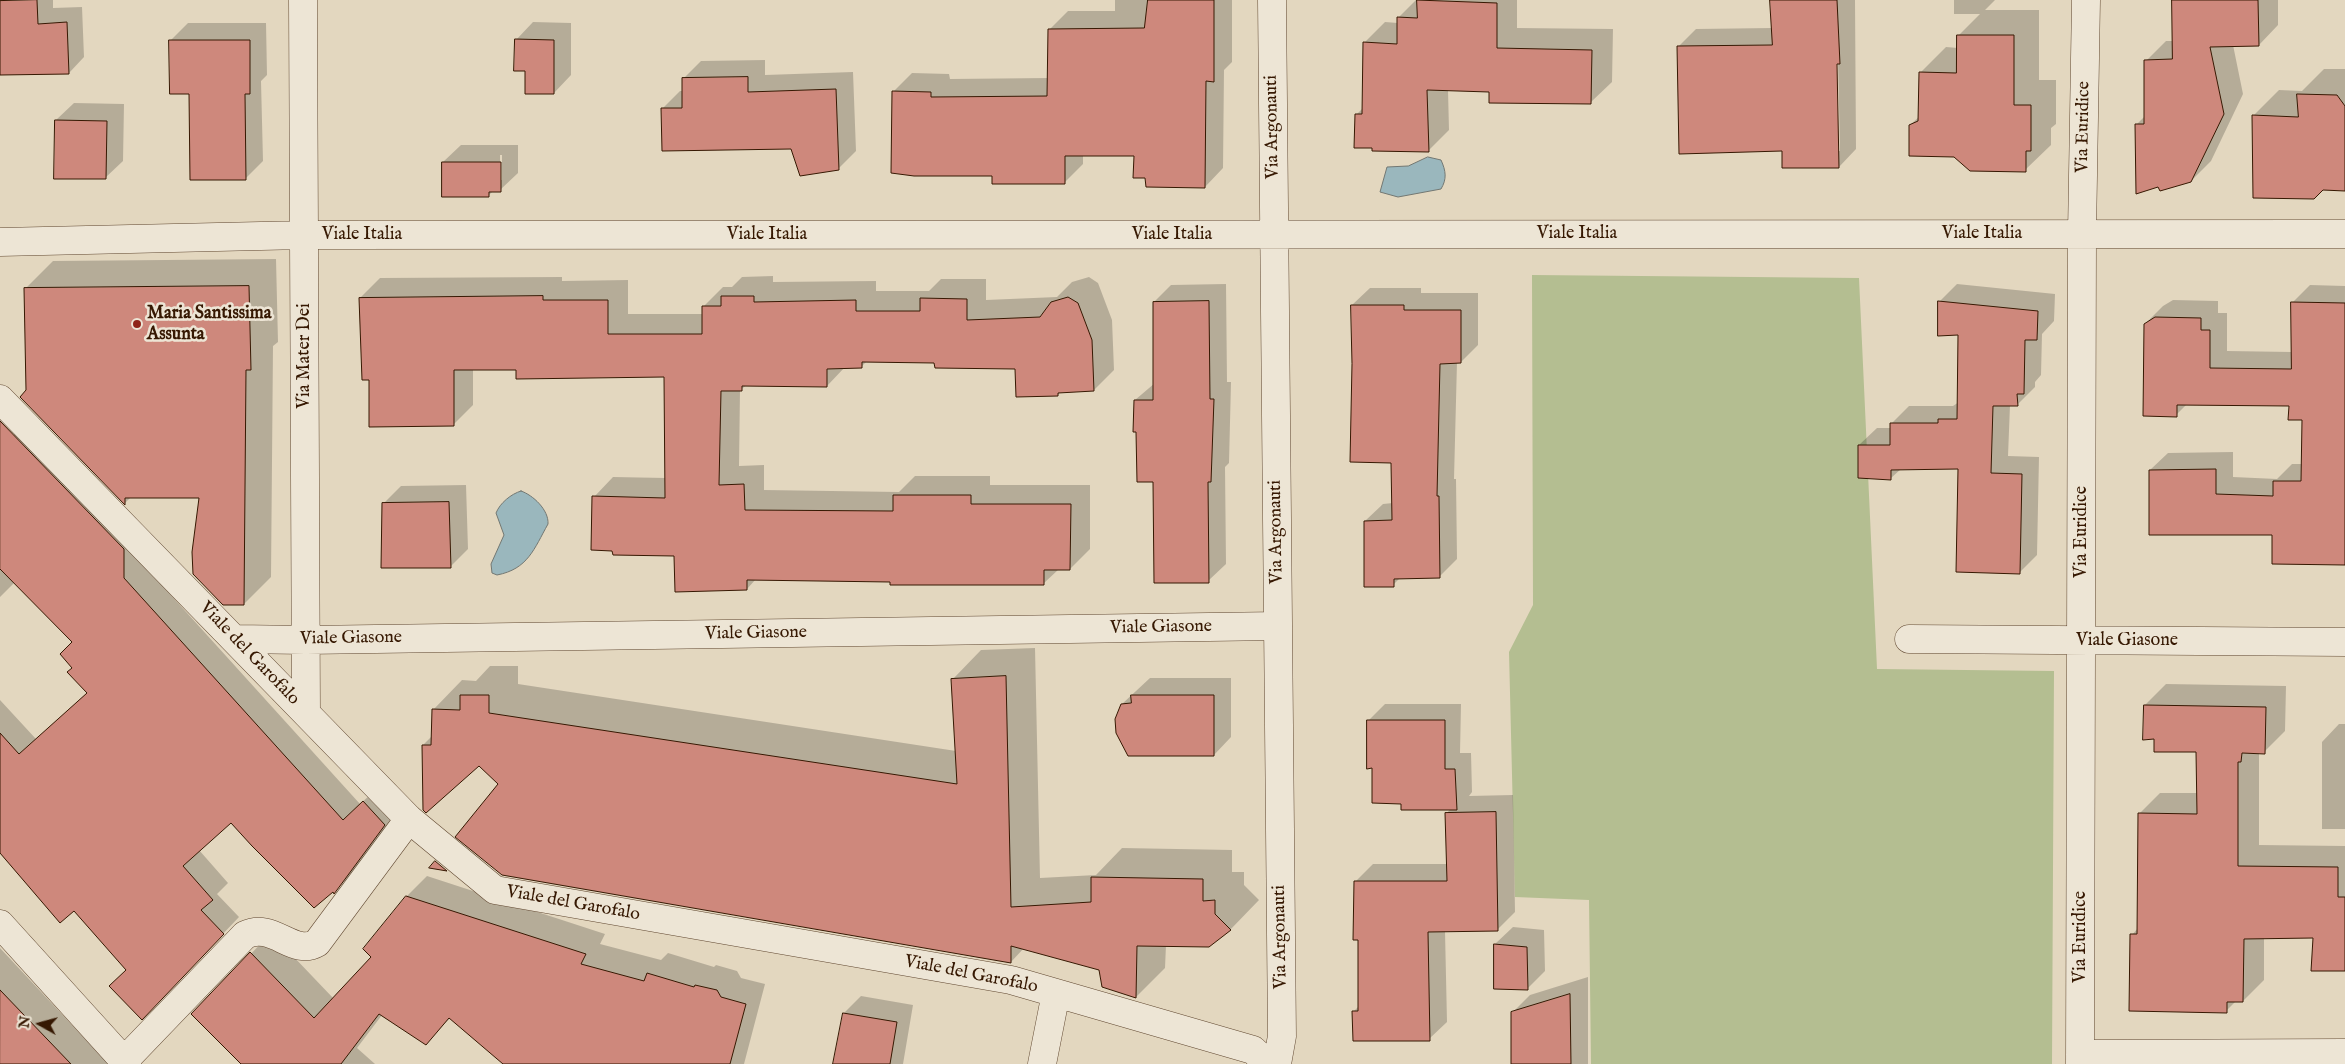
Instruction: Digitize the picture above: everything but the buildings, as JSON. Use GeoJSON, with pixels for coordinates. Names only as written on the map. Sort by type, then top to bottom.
{"type":"FeatureCollection","features":[{"type":"Feature","properties":{"kind":"street","name":"Via Mater Dei"},"geometry":{"type":"LineString","coordinates":[[303,0],[306,713]]}},
{"type":"Feature","properties":{"kind":"street","name":"Via Argonauti"},"geometry":{"type":"LineString","coordinates":[[1272,0],[1282,1036],[1277,1064]]}},
{"type":"Feature","properties":{"kind":"street","name":"Via Euridice"},"geometry":{"type":"LineString","coordinates":[[2080,1059],[2082,234],[2086,0]]}},
{"type":"Feature","properties":{"kind":"street","name":"Viale Italia"},"geometry":{"type":"LineString","coordinates":[[0,242],[304,235],[2345,234]]}},
{"type":"Feature","properties":{"kind":"street","name":"Viale del Garofalo"},"geometry":{"type":"LineString","coordinates":[[0,399],[409,819],[495,890],[1011,980],[1253,1050],[1268,1064]]}},
{"type":"Feature","properties":{"kind":"street","name":"Viale Giasone"},"geometry":{"type":"LineString","coordinates":[[235,639],[306,640],[1278,626]]}},
{"type":"Feature","properties":{"kind":"street","name":"Viale Giasone"},"geometry":{"type":"LineString","coordinates":[[1910,640],[2345,642]]}},
{"type":"Feature","properties":{"kind":"street"},"geometry":{"type":"LineString","coordinates":[[0,924],[126,1062],[245,935],[253,931],[265,931],[300,947],[311,946],[317,943],[409,819]]}},
{"type":"Feature","properties":{"kind":"street"},"geometry":{"type":"LineString","coordinates":[[1042,1064],[1056,993]]}},
{"type":"Feature","properties":{"kind":"street"},"geometry":{"type":"LineString","coordinates":[[2080,1059],[2345,1053]]}},
{"type":"Feature","properties":{"kind":"green space"},"geometry":{"type":"Polygon","coordinates":[[[1532,275],[1859,278],[1877,669],[2054,671],[2052,1064],[1591,1064],[1589,900],[1515,897],[1509,652],[1533,605],[1532,275]]]}},
{"type":"Feature","properties":{"kind":"water"},"geometry":{"type":"Polygon","coordinates":[[[1428,157],[1441,160],[1443,164],[1445,178],[1441,189],[1398,197],[1380,192],[1387,167],[1408,166],[1428,157]]]}},
{"type":"Feature","properties":{"kind":"water"},"geometry":{"type":"Polygon","coordinates":[[[521,491],[530,496],[543,508],[548,524],[534,550],[523,563],[508,572],[497,575],[492,573],[491,564],[504,535],[496,513],[506,499],[521,491]]]}},
{"type":"Feature","properties":{"kind":"place","name":"Maria Santissima Assunta"},"geometry":{"type":"Point","coordinates":[137,324]}}]}
